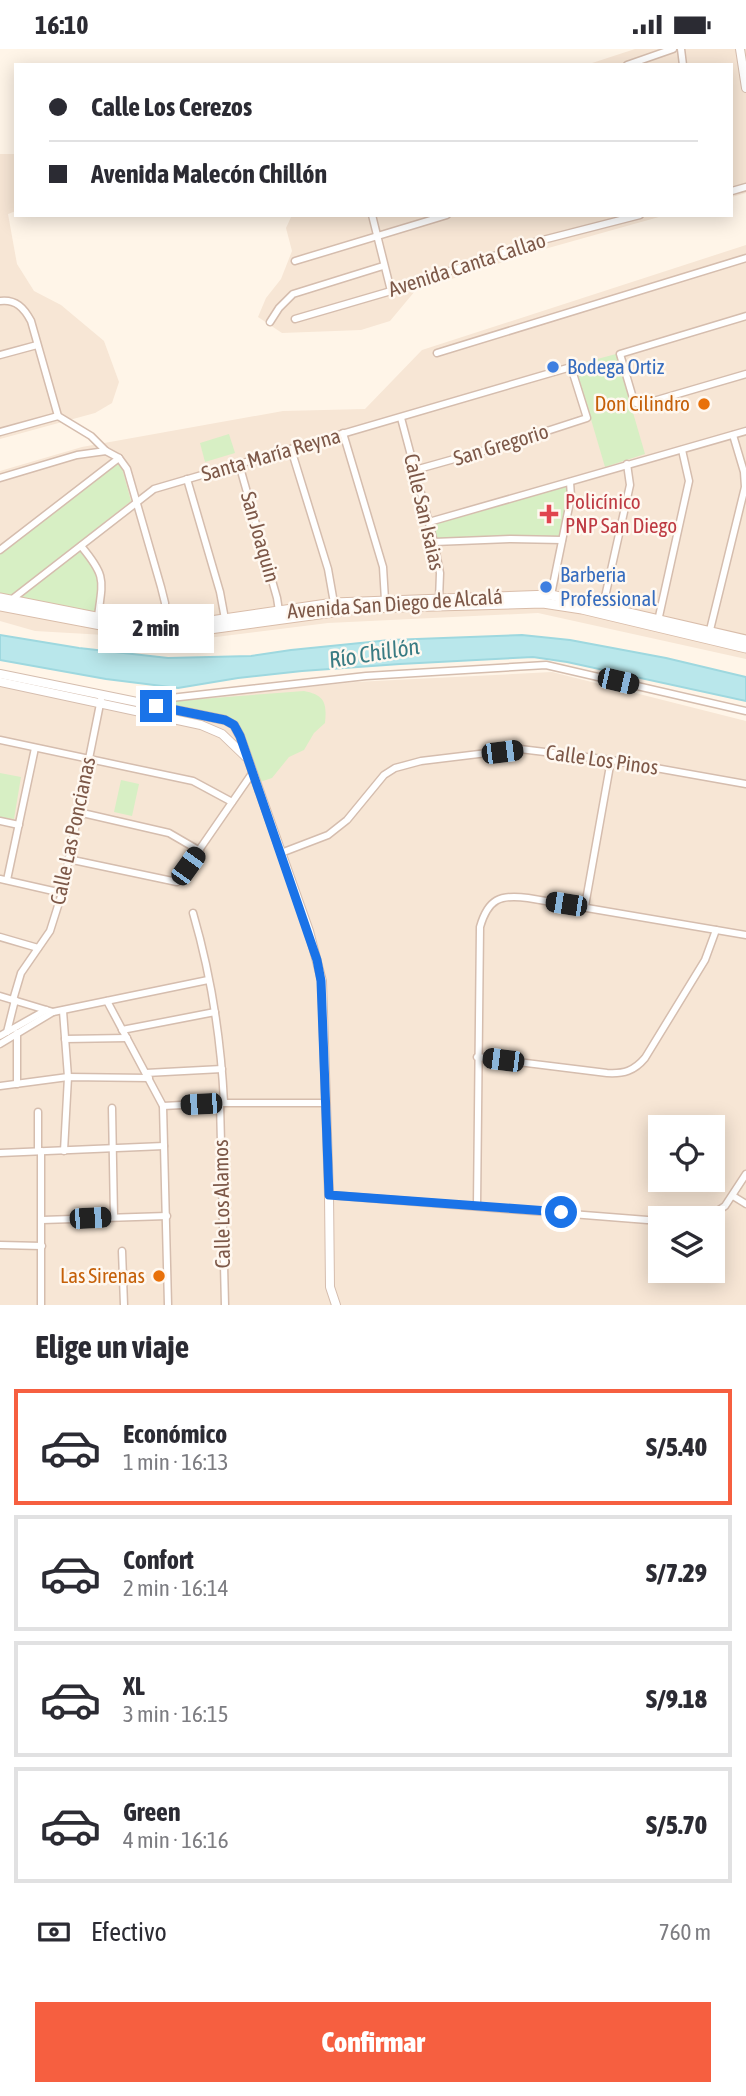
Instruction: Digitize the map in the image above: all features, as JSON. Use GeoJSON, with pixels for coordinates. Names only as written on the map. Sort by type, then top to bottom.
{"type":"FeatureCollection","features":[{"type":"Feature","properties":{"kind":"main road","name":"Avenida San Diego de Alcalá"},"geometry":{"type":"LineString","coordinates":[[4,603],[139,632],[173,633],[363,608],[551,595],[603,606],[657,623]]}},
{"type":"Feature","properties":{"kind":"main road","name":"Avenida San Diego de Alcalá"},"geometry":{"type":"LineString","coordinates":[[4,603],[98,616],[136,625],[176,627],[334,603],[385,600],[543,603],[746,641]]}},
{"type":"Feature","properties":{"kind":"main road","name":"Avenida San Diego de Alcalá"},"geometry":{"type":"LineString","coordinates":[[709,635],[746,648]]}},
{"type":"Feature","properties":{"kind":"street"},"geometry":{"type":"LineString","coordinates":[[633,63],[673,49]]}},
{"type":"Feature","properties":{"kind":"street"},"geometry":{"type":"LineString","coordinates":[[740,49],[746,88]]}},
{"type":"Feature","properties":{"kind":"street"},"geometry":{"type":"LineString","coordinates":[[372,217],[391,291]]}},
{"type":"Feature","properties":{"kind":"street"},"geometry":{"type":"LineString","coordinates":[[295,261],[440,217]]}},
{"type":"Feature","properties":{"kind":"street","name":"Avenida Canta Callao"},"geometry":{"type":"LineString","coordinates":[[295,319],[391,291],[535,242],[623,218]]}},
{"type":"Feature","properties":{"kind":"street"},"geometry":{"type":"LineString","coordinates":[[436,353],[746,258]]}},
{"type":"Feature","properties":{"kind":"street"},"geometry":{"type":"LineString","coordinates":[[270,322],[293,294],[383,266]]}},
{"type":"Feature","properties":{"kind":"street"},"geometry":{"type":"LineString","coordinates":[[0,301],[8,300],[26,311],[58,415],[91,436],[106,451],[119,458],[127,469],[161,587],[165,626]]}},
{"type":"Feature","properties":{"kind":"street"},"geometry":{"type":"LineString","coordinates":[[746,316],[620,354],[636,403],[645,405],[746,374]]}},
{"type":"Feature","properties":{"kind":"street"},"geometry":{"type":"LineString","coordinates":[[0,355],[37,345]]}},
{"type":"Feature","properties":{"kind":"street","name":"Santa María Reyna"},"geometry":{"type":"LineString","coordinates":[[4,603],[154,489],[571,367],[587,418]]}},
{"type":"Feature","properties":{"kind":"street"},"geometry":{"type":"LineString","coordinates":[[0,432],[58,415]]}},
{"type":"Feature","properties":{"kind":"street","name":"Calle San Isaias"},"geometry":{"type":"LineString","coordinates":[[401,418],[434,542],[440,573],[439,602]]}},
{"type":"Feature","properties":{"kind":"street","name":"San Gregorio"},"geometry":{"type":"LineString","coordinates":[[415,470],[587,418]]}},
{"type":"Feature","properties":{"kind":"street"},"geometry":{"type":"LineString","coordinates":[[429,522],[746,431]]}},
{"type":"Feature","properties":{"kind":"street"},"geometry":{"type":"LineString","coordinates":[[344,433],[383,567],[385,600]]}},
{"type":"Feature","properties":{"kind":"street"},"geometry":{"type":"LineString","coordinates":[[709,635],[745,487],[744,472],[733,435]]}},
{"type":"Feature","properties":{"kind":"street"},"geometry":{"type":"LineString","coordinates":[[291,449],[328,569],[334,603]]}},
{"type":"Feature","properties":{"kind":"street"},"geometry":{"type":"LineString","coordinates":[[657,623],[689,481],[682,450]]}},
{"type":"Feature","properties":{"kind":"street"},"geometry":{"type":"LineString","coordinates":[[0,478],[78,455],[106,451]]}},
{"type":"Feature","properties":{"kind":"street"},"geometry":{"type":"LineString","coordinates":[[0,550],[119,458]]}},
{"type":"Feature","properties":{"kind":"street","name":"San Joaquin"},"geometry":{"type":"LineString","coordinates":[[240,464],[278,598],[279,611]]}},
{"type":"Feature","properties":{"kind":"street"},"geometry":{"type":"LineString","coordinates":[[603,606],[630,485],[627,464]]}},
{"type":"Feature","properties":{"kind":"street"},"geometry":{"type":"LineString","coordinates":[[187,479],[220,592],[225,619]]}},
{"type":"Feature","properties":{"kind":"street"},"geometry":{"type":"LineString","coordinates":[[551,595],[571,497],[570,482]]}},
{"type":"Feature","properties":{"kind":"street"},"geometry":{"type":"LineString","coordinates":[[434,542],[562,540]]}},
{"type":"Feature","properties":{"kind":"street"},"geometry":{"type":"LineString","coordinates":[[81,546],[102,576],[98,616]]}},
{"type":"Feature","properties":{"kind":"street"},"geometry":{"type":"LineString","coordinates":[[138,702],[366,676],[546,665],[746,711]]}},
{"type":"Feature","properties":{"kind":"street"},"geometry":{"type":"LineString","coordinates":[[0,674],[201,725],[232,741],[248,759]]}},
{"type":"Feature","properties":{"kind":"street"},"geometry":{"type":"LineString","coordinates":[[0,682],[101,699],[138,702],[225,720],[234,725],[240,736],[309,931],[321,981],[330,1287],[336,1305]]}},
{"type":"Feature","properties":{"kind":"street","name":"Calle Las Poncianas"},"geometry":{"type":"LineString","coordinates":[[7,1032],[22,973],[50,931],[62,893],[101,699]]}},
{"type":"Feature","properties":{"kind":"street"},"geometry":{"type":"LineString","coordinates":[[0,740],[193,781],[232,802]]}},
{"type":"Feature","properties":{"kind":"street"},"geometry":{"type":"LineString","coordinates":[[34,748],[19,825],[4,880],[62,893]]}},
{"type":"Feature","properties":{"kind":"street","name":"Calle Los Pinos"},"geometry":{"type":"LineString","coordinates":[[281,853],[337,829],[384,775],[407,763],[520,749],[611,760],[746,784]]}},
{"type":"Feature","properties":{"kind":"street"},"geometry":{"type":"LineString","coordinates":[[585,907],[611,760]]}},
{"type":"Feature","properties":{"kind":"street"},"geometry":{"type":"LineString","coordinates":[[68,859],[177,882],[253,772]]}},
{"type":"Feature","properties":{"kind":"street"},"geometry":{"type":"LineString","coordinates":[[78,812],[169,833],[200,851]]}},
{"type":"Feature","properties":{"kind":"street"},"geometry":{"type":"LineString","coordinates":[[0,821],[19,825]]}},
{"type":"Feature","properties":{"kind":"street"},"geometry":{"type":"LineString","coordinates":[[477,1205],[480,927],[491,904],[512,896],[746,935]]}},
{"type":"Feature","properties":{"kind":"street","name":"Calle Los Alamos"},"geometry":{"type":"LineString","coordinates":[[193,913],[215,1012],[222,1069],[225,1305]]}},
{"type":"Feature","properties":{"kind":"street"},"geometry":{"type":"LineString","coordinates":[[477,1057],[607,1073],[629,1071],[638,1066],[652,1047],[705,960],[716,930]]}},
{"type":"Feature","properties":{"kind":"street"},"geometry":{"type":"LineString","coordinates":[[0,937],[38,948]]}},
{"type":"Feature","properties":{"kind":"street"},"geometry":{"type":"LineString","coordinates":[[0,996],[49,1011],[63,1011],[208,980]]}},
{"type":"Feature","properties":{"kind":"street"},"geometry":{"type":"LineString","coordinates":[[107,1001],[163,1106],[168,1305]]}},
{"type":"Feature","properties":{"kind":"street"},"geometry":{"type":"LineString","coordinates":[[0,1036],[49,1011]]}},
{"type":"Feature","properties":{"kind":"street"},"geometry":{"type":"LineString","coordinates":[[0,1044],[49,1011]]}},
{"type":"Feature","properties":{"kind":"street"},"geometry":{"type":"LineString","coordinates":[[63,1011],[68,1077],[64,1151]]}},
{"type":"Feature","properties":{"kind":"street"},"geometry":{"type":"LineString","coordinates":[[122,1030],[215,1012]]}},
{"type":"Feature","properties":{"kind":"street"},"geometry":{"type":"LineString","coordinates":[[17,1084],[18,1033]]}},
{"type":"Feature","properties":{"kind":"street"},"geometry":{"type":"LineString","coordinates":[[65,1039],[127,1038]]}},
{"type":"Feature","properties":{"kind":"street"},"geometry":{"type":"LineString","coordinates":[[0,1086],[68,1077],[148,1075],[222,1069]]}},
{"type":"Feature","properties":{"kind":"street"},"geometry":{"type":"LineString","coordinates":[[163,1106],[326,1103]]}},
{"type":"Feature","properties":{"kind":"street"},"geometry":{"type":"LineString","coordinates":[[112,1108],[114,1217]]}},
{"type":"Feature","properties":{"kind":"street"},"geometry":{"type":"LineString","coordinates":[[38,1112],[42,1220],[41,1305]]}},
{"type":"Feature","properties":{"kind":"street"},"geometry":{"type":"LineString","coordinates":[[0,1153],[164,1146]]}},
{"type":"Feature","properties":{"kind":"street"},"geometry":{"type":"LineString","coordinates":[[725,1206],[746,1174]]}},
{"type":"Feature","properties":{"kind":"street"},"geometry":{"type":"LineString","coordinates":[[329,1195],[648,1220]]}},
{"type":"Feature","properties":{"kind":"street"},"geometry":{"type":"LineString","coordinates":[[733,1196],[746,1204]]}},
{"type":"Feature","properties":{"kind":"street"},"geometry":{"type":"LineString","coordinates":[[42,1220],[167,1216]]}},
{"type":"Feature","properties":{"kind":"street"},"geometry":{"type":"LineString","coordinates":[[0,1245],[42,1246]]}},
{"type":"Feature","properties":{"kind":"street"},"geometry":{"type":"LineString","coordinates":[[122,1251],[124,1305]]}},
{"type":"Feature","properties":{"kind":"shaded area"},"geometry":{"type":"Polygon","coordinates":[[[635,49],[746,49],[746,193],[733,197],[733,63],[592,63],[635,49]]]}},
{"type":"Feature","properties":{"kind":"shaded area"},"geometry":{"type":"Polygon","coordinates":[[[0,154],[14,154],[14,212],[8,214],[17,264],[34,291],[61,305],[104,341],[119,382],[112,403],[95,413],[0,439],[0,154]]]}},
{"type":"Feature","properties":{"kind":"shaded area"},"geometry":{"type":"Polygon","coordinates":[[[291,217],[659,217],[534,252],[415,291],[390,321],[361,330],[282,333],[258,317],[266,298],[281,279],[292,251],[286,228],[291,217]]]}},
{"type":"Feature","properties":{"kind":"shaded area"},"geometry":{"type":"Polygon","coordinates":[[[746,245],[746,659],[538,613],[328,623],[192,640],[35,631],[0,621],[0,471],[82,447],[283,411],[365,409],[422,350],[746,245]]]}},
{"type":"Feature","properties":{"kind":"shaded area"},"geometry":{"type":"Polygon","coordinates":[[[552,672],[746,721],[746,1305],[0,1305],[0,682],[138,708],[158,703],[355,682],[552,672]]]}},
{"type":"Feature","properties":{"kind":"green space"},"geometry":{"type":"Polygon","coordinates":[[[616,354],[645,454],[605,467],[575,365],[616,354]]]}},
{"type":"Feature","properties":{"kind":"green space"},"geometry":{"type":"Polygon","coordinates":[[[229,434],[235,453],[205,462],[200,443],[229,434]]]}},
{"type":"Feature","properties":{"kind":"green space"},"geometry":{"type":"Polygon","coordinates":[[[117,463],[122,468],[131,501],[11,597],[0,595],[0,554],[117,463]]]}},
{"type":"Feature","properties":{"kind":"green space"},"geometry":{"type":"Polygon","coordinates":[[[568,485],[561,537],[436,540],[432,524],[568,485]]]}},
{"type":"Feature","properties":{"kind":"green space"},"geometry":{"type":"Polygon","coordinates":[[[80,549],[100,575],[96,613],[17,599],[80,549]]]}},
{"type":"Feature","properties":{"kind":"green space"},"geometry":{"type":"Polygon","coordinates":[[[304,691],[323,701],[326,710],[325,723],[314,733],[304,750],[289,757],[272,778],[260,782],[237,721],[161,702],[304,691]]]}},
{"type":"Feature","properties":{"kind":"green space"},"geometry":{"type":"Polygon","coordinates":[[[0,773],[21,777],[14,819],[0,817],[0,773]]]}},
{"type":"Feature","properties":{"kind":"green space"},"geometry":{"type":"Polygon","coordinates":[[[121,780],[139,784],[132,816],[114,812],[121,780]]]}},
{"type":"Feature","properties":{"kind":"water","name":"Río Chillón"},"geometry":{"type":"Polygon","coordinates":[[[0,635],[79,648],[168,658],[251,656],[390,640],[522,635],[570,640],[666,658],[746,677],[746,701],[533,657],[302,671],[178,688],[106,679],[0,660],[0,635]]]}},
{"type":"Feature","properties":{"kind":"place","name":"Bodega Ortiz"},"geometry":{"type":"Point","coordinates":[553,367]}},
{"type":"Feature","properties":{"kind":"place","name":"Don Cilindro"},"geometry":{"type":"Point","coordinates":[704,404]}},
{"type":"Feature","properties":{"kind":"place","name":"Policínico PNP San Diego"},"geometry":{"type":"Point","coordinates":[549,514]}},
{"type":"Feature","properties":{"kind":"place","name":"Barberia Professional"},"geometry":{"type":"Point","coordinates":[546,587]}},
{"type":"Feature","properties":{"kind":"place","name":"Las Sirenas"},"geometry":{"type":"Point","coordinates":[159,1276]}},
{"type":"Feature","properties":{"kind":"route"},"geometry":{"type":"LineString","coordinates":[[156,706],[225,720],[234,725],[258,785],[309,931],[321,981],[329,1195],[561,1212]]}}]}
